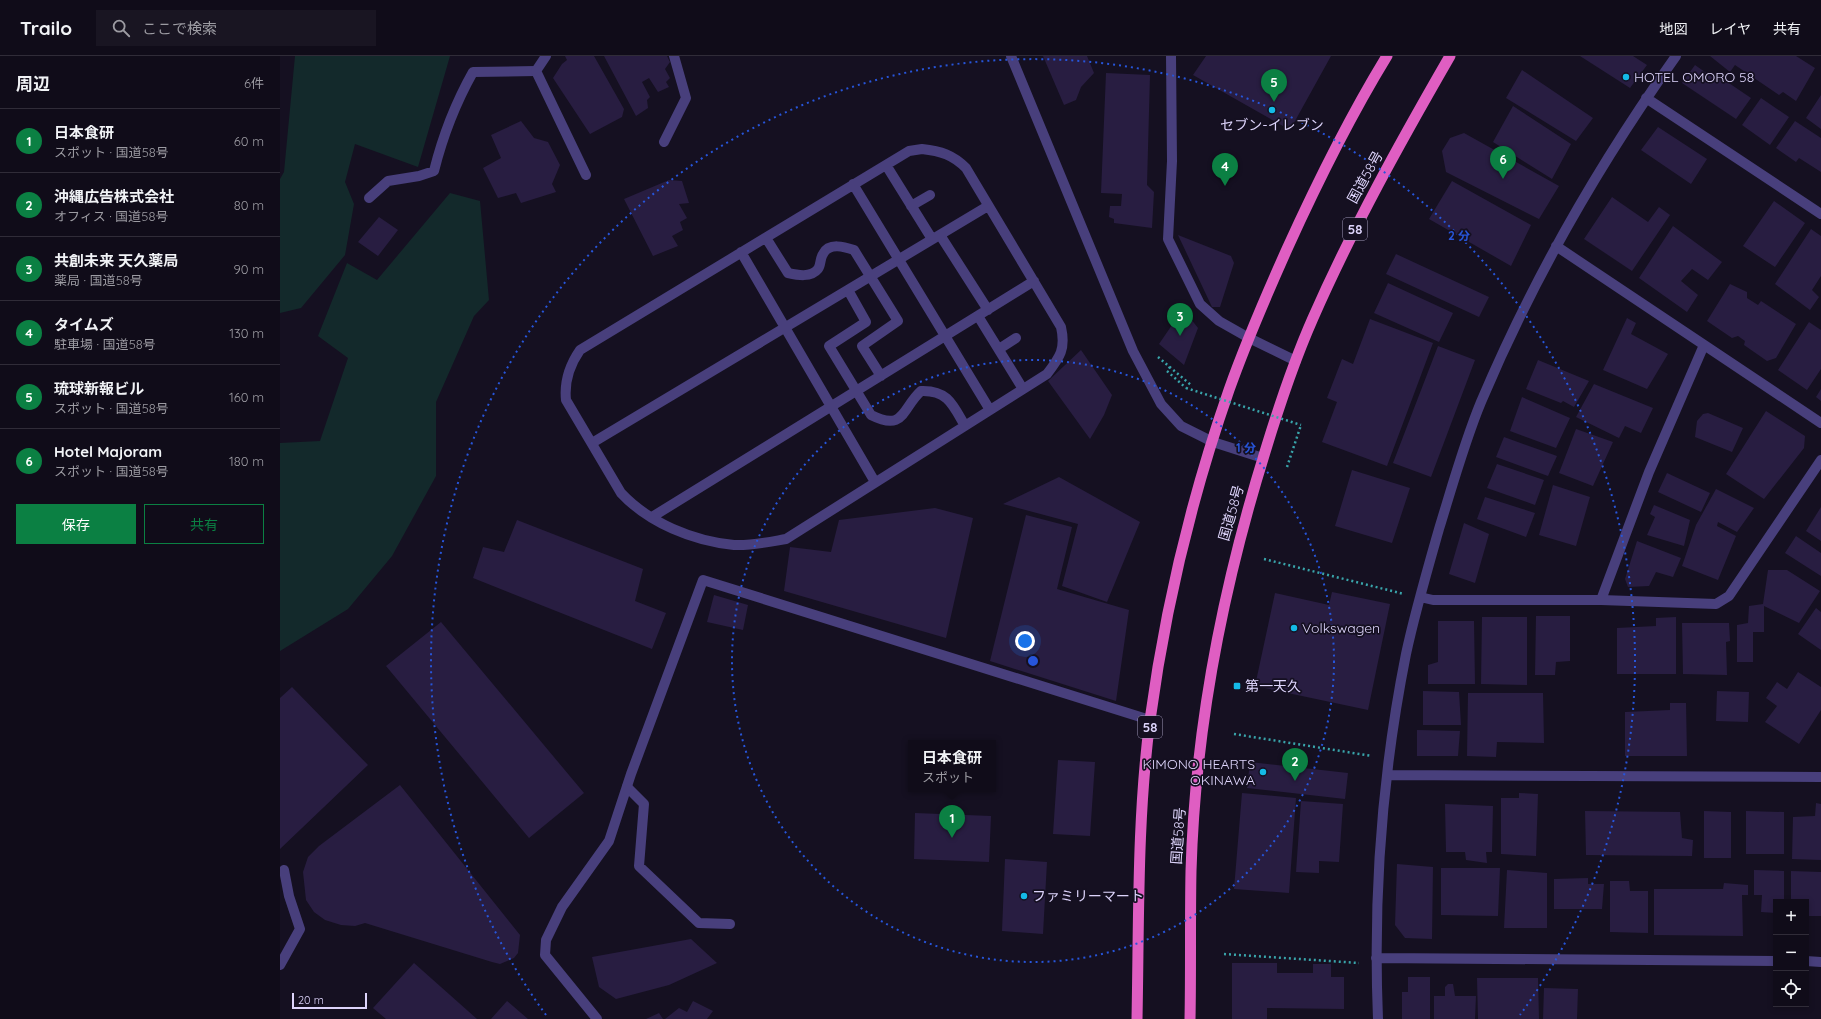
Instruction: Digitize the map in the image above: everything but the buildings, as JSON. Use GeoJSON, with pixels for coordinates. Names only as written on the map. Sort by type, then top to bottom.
{"type":"FeatureCollection","features":[{"type":"Feature","properties":{"kind":"highway","name":"58"},"geometry":{"type":"LineString","coordinates":[[1137,1019],[1140,874],[1150,720],[1172,596],[1198,490],[1249,338],[1311,195],[1364,93],[1388,56]]}},
{"type":"Feature","properties":{"kind":"highway","name":"国道58号"},"geometry":{"type":"LineString","coordinates":[[1190,1019],[1191,870],[1196,797],[1212,671],[1235,557],[1263,458],[1296,361],[1313,318],[1363,212],[1450,56]]}},
{"type":"Feature","properties":{"kind":"street"},"geometry":{"type":"LineString","coordinates":[[536,71],[546,56]]}},
{"type":"Feature","properties":{"kind":"street"},"geometry":{"type":"LineString","coordinates":[[664,142],[686,98],[674,56]]}},
{"type":"Feature","properties":{"kind":"street"},"geometry":{"type":"LineString","coordinates":[[1012,56],[1133,351],[1161,404],[1171,417],[1181,426],[1213,442],[1263,458]]}},
{"type":"Feature","properties":{"kind":"street"},"geometry":{"type":"LineString","coordinates":[[1171,56],[1172,161],[1168,239],[1200,304],[1219,321],[1249,338],[1296,361]]}},
{"type":"Feature","properties":{"kind":"street"},"geometry":{"type":"LineString","coordinates":[[1378,1019],[1376,961],[1379,866],[1390,757],[1405,661],[1420,597],[1451,489],[1480,404],[1518,319],[1556,246],[1595,177],[1646,98],[1676,56]]}},
{"type":"Feature","properties":{"kind":"street"},"geometry":{"type":"LineString","coordinates":[[536,71],[586,175]]}},
{"type":"Feature","properties":{"kind":"street"},"geometry":{"type":"LineString","coordinates":[[369,198],[388,181],[419,176],[434,171],[442,138],[457,100],[473,72],[536,71]]}},
{"type":"Feature","properties":{"kind":"street"},"geometry":{"type":"LineString","coordinates":[[1646,98],[1821,214]]}},
{"type":"Feature","properties":{"kind":"street"},"geometry":{"type":"LineString","coordinates":[[922,149],[938,151],[955,158],[966,168],[1061,327],[1064,338],[1062,353],[1047,374],[786,539],[758,544],[735,545],[705,541],[676,530],[632,505],[621,493],[566,400],[565,389],[571,363],[580,350],[853,184],[908,151],[922,149]]}},
{"type":"Feature","properties":{"kind":"street"},"geometry":{"type":"LineString","coordinates":[[886,165],[911,206],[936,237],[988,310]]}},
{"type":"Feature","properties":{"kind":"street"},"geometry":{"type":"LineString","coordinates":[[853,184],[898,261],[990,410]]}},
{"type":"Feature","properties":{"kind":"street"},"geometry":{"type":"LineString","coordinates":[[911,206],[930,195]]}},
{"type":"Feature","properties":{"kind":"street"},"geometry":{"type":"LineString","coordinates":[[592,443],[988,206]]}},
{"type":"Feature","properties":{"kind":"street"},"geometry":{"type":"LineString","coordinates":[[766,238],[788,272],[799,276],[811,274],[819,268],[823,252],[831,247],[843,246],[854,250],[861,259],[870,277],[898,321],[862,346],[881,376]]}},
{"type":"Feature","properties":{"kind":"street"},"geometry":{"type":"LineString","coordinates":[[1556,246],[1821,424]]}},
{"type":"Feature","properties":{"kind":"street"},"geometry":{"type":"LineString","coordinates":[[741,252],[875,482]]}},
{"type":"Feature","properties":{"kind":"street"},"geometry":{"type":"LineString","coordinates":[[652,516],[1034,281]]}},
{"type":"Feature","properties":{"kind":"street"},"geometry":{"type":"LineString","coordinates":[[848,290],[866,322],[829,346],[872,416],[882,421],[895,421],[903,416],[913,398],[921,391],[933,390],[944,395],[952,404],[964,426]]}},
{"type":"Feature","properties":{"kind":"street"},"geometry":{"type":"LineString","coordinates":[[978,316],[1023,388]]}},
{"type":"Feature","properties":{"kind":"street"},"geometry":{"type":"LineString","coordinates":[[999,349],[1016,338]]}},
{"type":"Feature","properties":{"kind":"street"},"geometry":{"type":"LineString","coordinates":[[1601,600],[1649,472],[1704,345]]}},
{"type":"Feature","properties":{"kind":"street"},"geometry":{"type":"LineString","coordinates":[[1420,597],[1433,600],[1601,600],[1716,604],[1729,596],[1821,460]]}},
{"type":"Feature","properties":{"kind":"street"},"geometry":{"type":"LineString","coordinates":[[597,1019],[545,955],[546,940],[562,907],[609,841],[627,787],[703,580],[1150,720]]}},
{"type":"Feature","properties":{"kind":"street"},"geometry":{"type":"LineString","coordinates":[[1388,775],[1821,777]]}},
{"type":"Feature","properties":{"kind":"street"},"geometry":{"type":"LineString","coordinates":[[627,787],[644,804],[638,866],[699,923],[730,924]]}},
{"type":"Feature","properties":{"kind":"street"},"geometry":{"type":"LineString","coordinates":[[280,965],[300,929],[289,896],[284,870]]}},
{"type":"Feature","properties":{"kind":"street"},"geometry":{"type":"LineString","coordinates":[[1376,961],[1773,961]]}},
{"type":"Feature","properties":{"kind":"street"},"geometry":{"type":"LineString","coordinates":[[1809,961],[1821,962]]}},
{"type":"Feature","properties":{"kind":"path"},"geometry":{"type":"LineString","coordinates":[[1152,353],[1191,385]]}},
{"type":"Feature","properties":{"kind":"path"},"geometry":{"type":"LineString","coordinates":[[1170,367],[1167,371],[1186,388],[1301,425],[1287,467]]}},
{"type":"Feature","properties":{"kind":"path"},"geometry":{"type":"LineString","coordinates":[[1264,559],[1420,597]]}},
{"type":"Feature","properties":{"kind":"path"},"geometry":{"type":"LineString","coordinates":[[1234,734],[1390,757]]}},
{"type":"Feature","properties":{"kind":"path"},"geometry":{"type":"LineString","coordinates":[[1224,954],[1376,961]]}},
{"type":"Feature","properties":{"kind":"green space"},"geometry":{"type":"Polygon","coordinates":[[[295,56],[450,56],[418,167],[355,144],[345,182],[354,204],[345,255],[301,308],[280,313],[280,179],[284,172],[295,56]]]}},
{"type":"Feature","properties":{"kind":"green space"},"geometry":{"type":"Polygon","coordinates":[[[450,193],[480,201],[489,300],[474,316],[436,402],[436,476],[392,556],[348,609],[280,651],[280,443],[320,441],[348,358],[318,336],[347,263],[377,280],[450,193]]]}},
{"type":"Feature","properties":{"kind":"place","name":"HOTEL OMORO 58"},"geometry":{"type":"Point","coordinates":[1626,77]}},
{"type":"Feature","properties":{"kind":"place","name":"琉球新報ビル"},"geometry":{"type":"Point","coordinates":[1274,102]}},
{"type":"Feature","properties":{"kind":"place","name":"セブン-イレブン"},"geometry":{"type":"Point","coordinates":[1272,110]}},
{"type":"Feature","properties":{"kind":"place","name":"Hotel Majoram"},"geometry":{"type":"Point","coordinates":[1503,179]}},
{"type":"Feature","properties":{"kind":"place","name":"タイムズ"},"geometry":{"type":"Point","coordinates":[1225,186]}},
{"type":"Feature","properties":{"kind":"place","name":"共創未来 天久薬局"},"geometry":{"type":"Point","coordinates":[1180,336]}},
{"type":"Feature","properties":{"kind":"place","name":"Volkswagen"},"geometry":{"type":"Point","coordinates":[1294,628]}},
{"type":"Feature","properties":{"kind":"place","name":"第一天久"},"geometry":{"type":"Point","coordinates":[1237,686]}},
{"type":"Feature","properties":{"kind":"place","name":"KIMONO HEARTS OKINAWA"},"geometry":{"type":"Point","coordinates":[1263,772]}},
{"type":"Feature","properties":{"kind":"place","name":"沖縄広告株式会社"},"geometry":{"type":"Point","coordinates":[1295,781]}},
{"type":"Feature","properties":{"kind":"place","name":"日本食研"},"geometry":{"type":"Point","coordinates":[952,838]}},
{"type":"Feature","properties":{"kind":"place","name":"ファミリーマート"},"geometry":{"type":"Point","coordinates":[1024,896]}}]}
